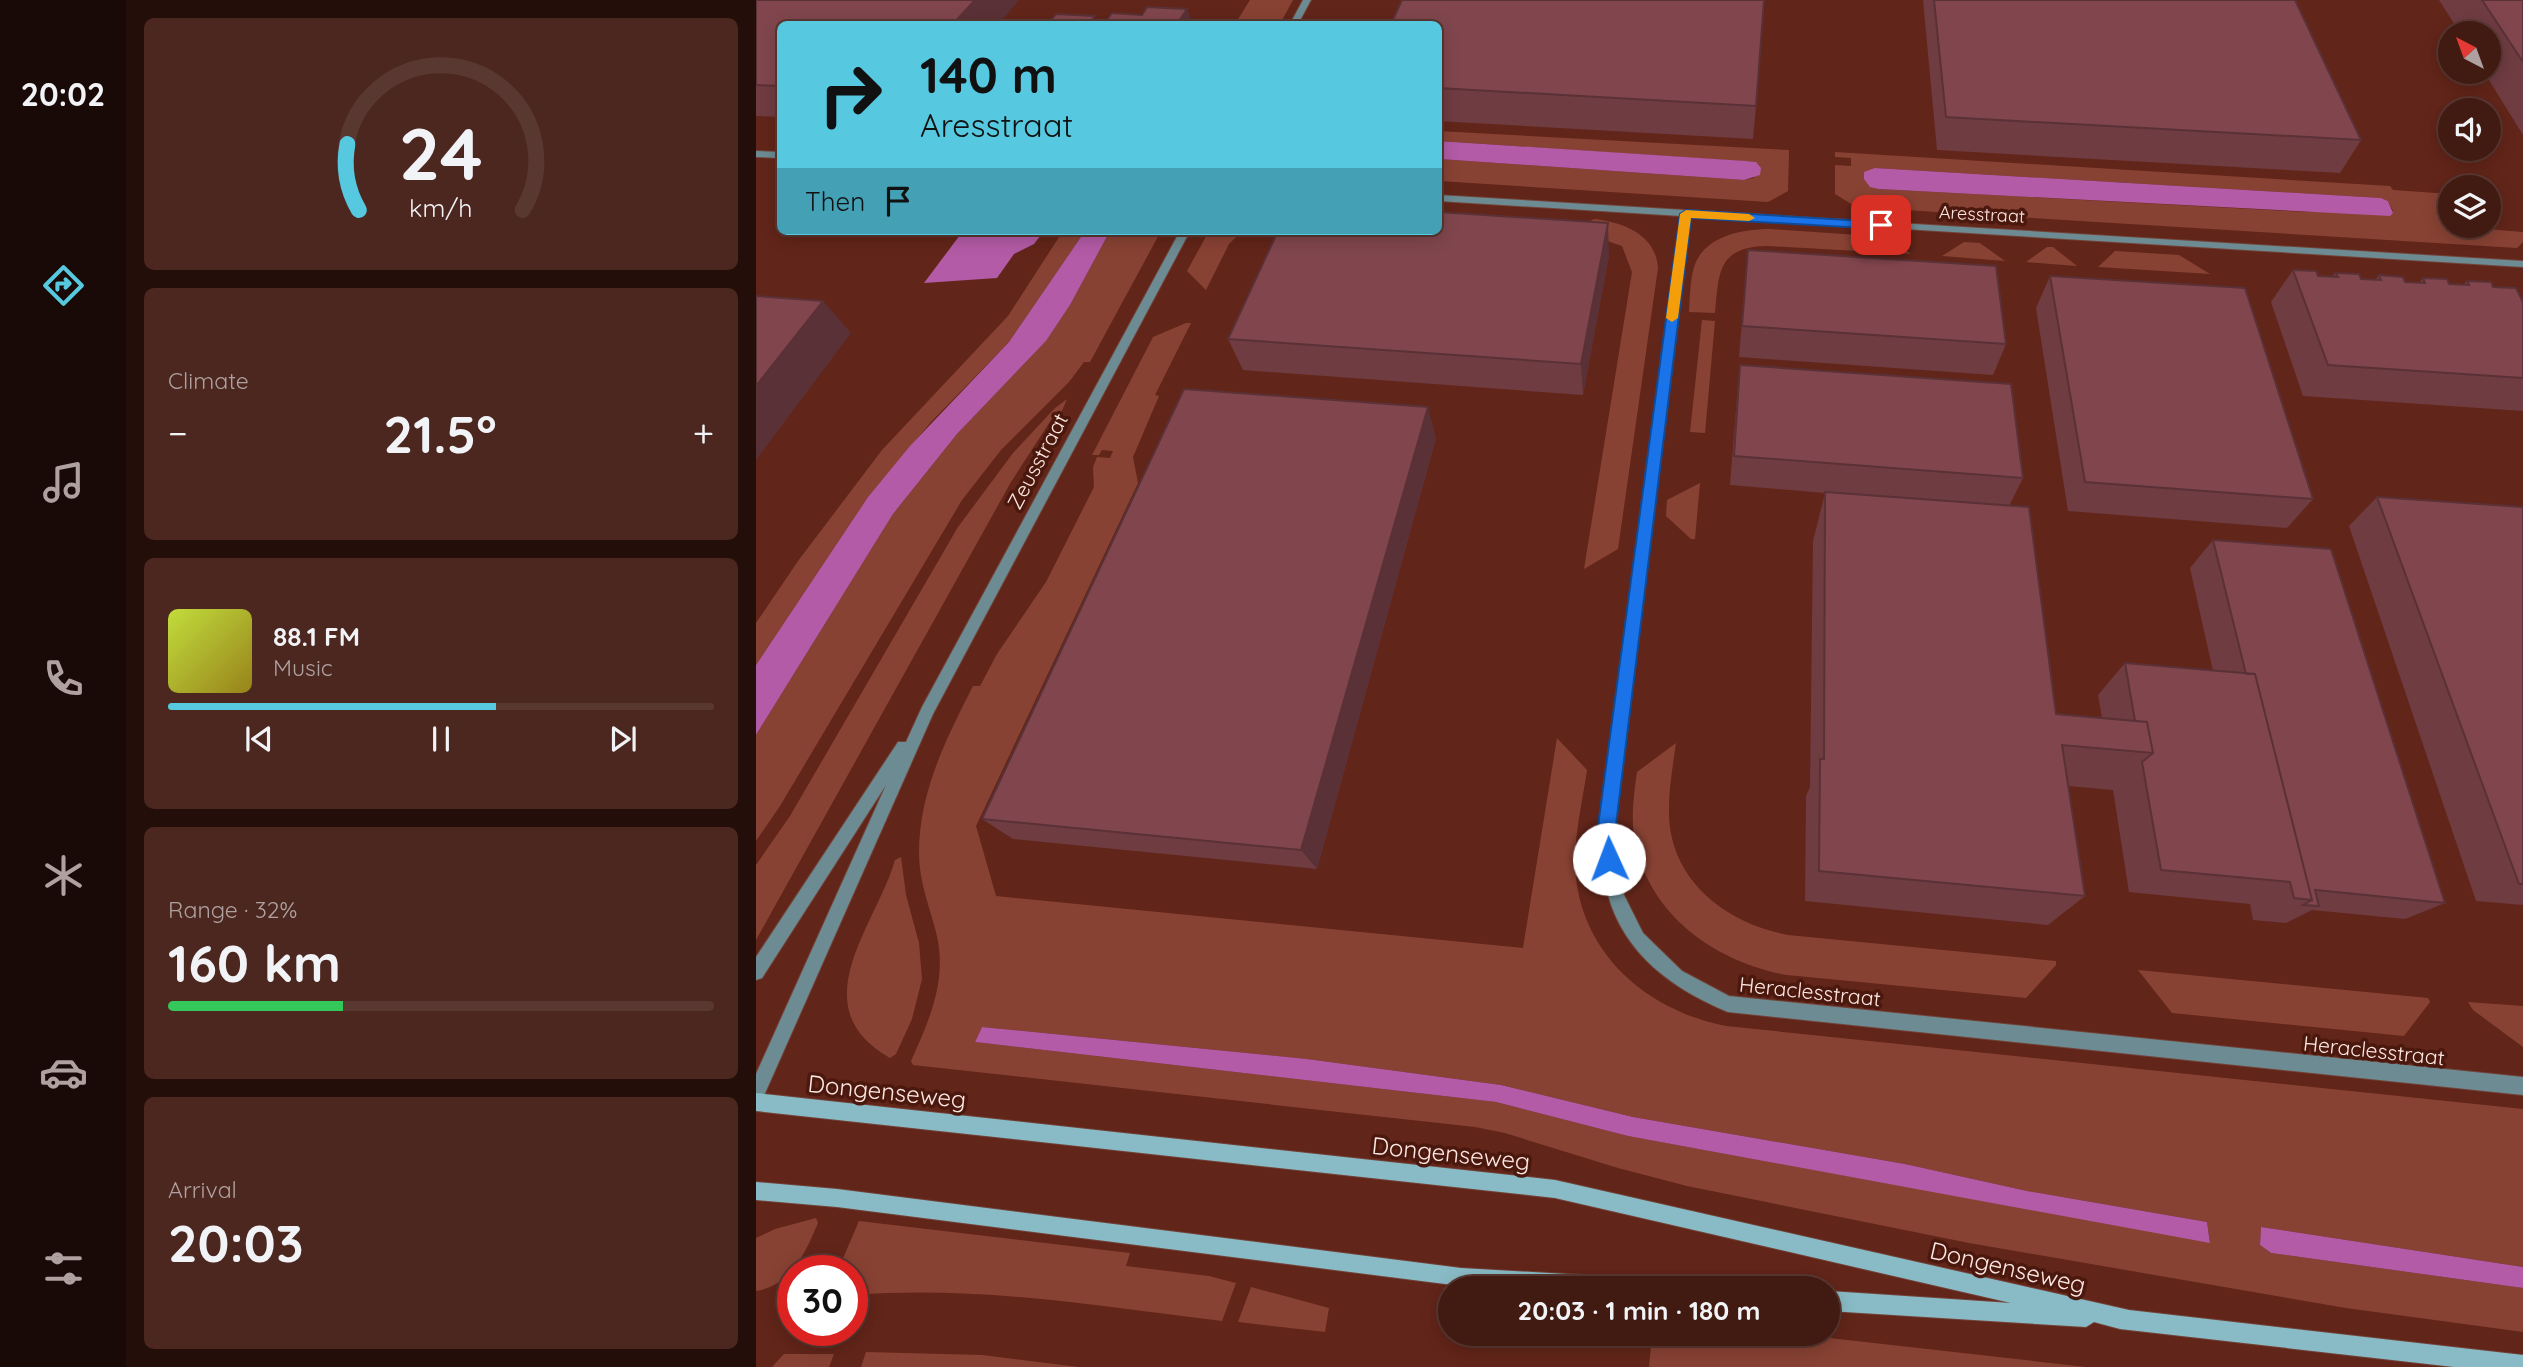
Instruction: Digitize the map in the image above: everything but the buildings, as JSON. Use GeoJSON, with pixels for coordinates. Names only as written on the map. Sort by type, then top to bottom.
{"type":"FeatureCollection","features":[{"type":"Feature","properties":{"kind":"street"},"geometry":{"type":"LineString","coordinates":[[1296,21],[1307,0]]}},
{"type":"Feature","properties":{"kind":"street"},"geometry":{"type":"LineString","coordinates":[[756,154],[777,155]]}},
{"type":"Feature","properties":{"kind":"street","name":"Aresstraat"},"geometry":{"type":"LineString","coordinates":[[1442,198],[2523,264]]}},
{"type":"Feature","properties":{"kind":"street","name":"Heraclesstraat"},"geometry":{"type":"LineString","coordinates":[[1686,214],[1605,841],[1616,896],[1637,939],[1676,977],[1728,1004],[2523,1086]]}},
{"type":"Feature","properties":{"kind":"street","name":"Zeusstraat"},"geometry":{"type":"LineString","coordinates":[[756,1094],[926,711],[1183,235]]}},
{"type":"Feature","properties":{"kind":"street","name":"Zeusstraat"},"geometry":{"type":"LineString","coordinates":[[756,972],[926,711]]}},
{"type":"Feature","properties":{"kind":"street","name":"Dongenseweg"},"geometry":{"type":"LineString","coordinates":[[756,1102],[1556,1189],[2129,1320]]}},
{"type":"Feature","properties":{"kind":"street"},"geometry":{"type":"LineString","coordinates":[[756,1191],[837,1198],[1453,1276]]}},
{"type":"Feature","properties":{"kind":"street","name":"Dongenseweg"},"geometry":{"type":"LineString","coordinates":[[1840,1301],[2129,1320],[2523,1365]]}},
{"type":"Feature","properties":{"kind":"shaded area"},"geometry":{"type":"Polygon","coordinates":[[[756,0],[2523,0],[2523,1367],[756,1367],[756,0]]]}},
{"type":"Feature","properties":{"kind":"shaded area"},"geometry":{"type":"Polygon","coordinates":[[[1250,0],[1293,0],[1282,21],[1237,21],[1250,0]]]}},
{"type":"Feature","properties":{"kind":"shaded area"},"geometry":{"type":"Polygon","coordinates":[[[1442,131],[1789,150],[1788,191],[1768,202],[1442,181],[1442,159],[1744,180],[1754,178],[1756,162],[1442,141],[1442,131]]]}},
{"type":"Feature","properties":{"kind":"shaded area"},"geometry":{"type":"Polygon","coordinates":[[[1442,141],[1756,162],[1761,168],[1760,175],[1744,180],[1442,159],[1442,141]]]}},
{"type":"Feature","properties":{"kind":"shaded area"},"geometry":{"type":"Polygon","coordinates":[[[1835,152],[2390,186],[2393,190],[2438,193],[2438,238],[2501,238],[2501,230],[2523,232],[2523,242],[2517,248],[1856,207],[1835,194],[1835,165],[1851,166],[1851,158],[1835,157],[1835,152]],[[1875,168],[1879,189],[2306,212],[2393,211],[2388,201],[2381,198],[1875,168]]]}},
{"type":"Feature","properties":{"kind":"shaded area"},"geometry":{"type":"Polygon","coordinates":[[[1875,168],[2381,198],[2388,201],[2393,213],[2390,216],[1879,189],[1870,187],[1864,179],[1864,172],[1875,168]]]}},
{"type":"Feature","properties":{"kind":"shaded area"},"geometry":{"type":"Polygon","coordinates":[[[1594,219],[1616,223],[1644,238],[1656,256],[1658,268],[1618,549],[1584,569],[1632,272],[1622,246],[1587,234],[1571,232],[1594,219]]]}},
{"type":"Feature","properties":{"kind":"shaded area"},"geometry":{"type":"Polygon","coordinates":[[[1770,229],[1887,237],[1911,254],[1767,246],[1738,251],[1730,257],[1720,274],[1715,313],[1689,312],[1694,267],[1706,248],[1725,236],[1770,229]]]}},
{"type":"Feature","properties":{"kind":"shaded area"},"geometry":{"type":"Polygon","coordinates":[[[960,235],[1041,235],[1034,244],[1014,254],[997,278],[924,283],[960,235]]]}},
{"type":"Feature","properties":{"kind":"shaded area"},"geometry":{"type":"Polygon","coordinates":[[[1060,235],[1082,235],[1009,342],[931,422],[868,497],[756,665],[756,623],[798,561],[882,450],[1008,316],[1060,235]]]}},
{"type":"Feature","properties":{"kind":"shaded area"},"geometry":{"type":"Polygon","coordinates":[[[1082,235],[1108,235],[1070,305],[1046,341],[957,434],[893,514],[756,735],[756,665],[868,497],[910,446],[1009,342],[1082,235]]]}},
{"type":"Feature","properties":{"kind":"shaded area"},"geometry":{"type":"Polygon","coordinates":[[[1108,235],[1159,235],[1090,362],[1084,362],[1069,382],[1001,450],[962,500],[780,806],[756,841],[756,735],[893,514],[957,434],[1046,341],[1070,305],[1108,235]]]}},
{"type":"Feature","properties":{"kind":"shaded area"},"geometry":{"type":"Polygon","coordinates":[[[1207,235],[1238,235],[1229,244],[1206,290],[1187,271],[1207,235]]]}},
{"type":"Feature","properties":{"kind":"shaded area"},"geometry":{"type":"Polygon","coordinates":[[[1964,242],[1980,243],[2005,261],[1942,256],[1964,242]]]}},
{"type":"Feature","properties":{"kind":"shaded area"},"geometry":{"type":"Polygon","coordinates":[[[2047,247],[2053,247],[2077,266],[2026,262],[2047,247]]]}},
{"type":"Feature","properties":{"kind":"shaded area"},"geometry":{"type":"Polygon","coordinates":[[[2115,251],[2179,255],[2210,274],[2098,267],[2115,251]]]}},
{"type":"Feature","properties":{"kind":"shaded area"},"geometry":{"type":"Polygon","coordinates":[[[1702,320],[1715,321],[1705,433],[1690,432],[1702,320]]]}},
{"type":"Feature","properties":{"kind":"shaded area"},"geometry":{"type":"Polygon","coordinates":[[[1191,323],[1155,395],[1159,396],[1133,457],[1138,483],[976,826],[996,896],[1523,948],[1557,738],[1587,770],[1576,838],[1575,865],[1582,907],[1593,933],[1607,956],[1626,976],[1648,994],[1698,1019],[1726,1026],[2523,1109],[2523,1267],[2261,1227],[2260,1245],[2271,1253],[2523,1288],[2523,1332],[2346,1308],[1969,1243],[1687,1186],[1505,1133],[1475,1127],[913,1065],[911,1061],[935,998],[940,966],[936,932],[919,863],[920,830],[929,787],[944,746],[973,686],[980,686],[997,654],[1046,582],[1094,487],[1093,467],[1097,457],[1110,458],[1113,451],[1102,450],[1099,455],[1092,455],[1153,337],[1191,323]],[[982,1027],[975,1042],[1496,1102],[1628,1136],[2210,1242],[2207,1222],[2027,1191],[1905,1164],[1633,1117],[1501,1085],[1307,1059],[982,1027]]]}},
{"type":"Feature","properties":{"kind":"shaded area"},"geometry":{"type":"Polygon","coordinates":[[[1067,399],[1059,418],[1053,417],[1011,482],[756,940],[756,865],[790,816],[958,527],[1013,453],[1054,409],[1067,399]]]}},
{"type":"Feature","properties":{"kind":"shaded area"},"geometry":{"type":"Polygon","coordinates":[[[1700,483],[1695,539],[1691,539],[1666,516],[1667,500],[1700,483]]]}},
{"type":"Feature","properties":{"kind":"shaded area"},"geometry":{"type":"Polygon","coordinates":[[[1676,743],[1669,808],[1671,833],[1678,856],[1689,876],[1704,893],[1742,920],[1788,935],[2056,961],[2056,965],[2026,998],[1787,975],[1734,959],[1710,946],[1668,910],[1641,864],[1634,836],[1633,812],[1637,772],[1676,743]]]}},
{"type":"Feature","properties":{"kind":"shaded area"},"geometry":{"type":"Polygon","coordinates":[[[901,857],[906,895],[919,943],[922,979],[912,1019],[896,1054],[890,1058],[864,1038],[850,1015],[847,990],[861,938],[895,860],[901,857]]]}},
{"type":"Feature","properties":{"kind":"shaded area"},"geometry":{"type":"Polygon","coordinates":[[[2138,970],[2428,998],[2430,1002],[2404,1036],[2172,1013],[2138,970]]]}},
{"type":"Feature","properties":{"kind":"shaded area"},"geometry":{"type":"Polygon","coordinates":[[[2468,1002],[2523,1006],[2523,1047],[2473,1010],[2468,1002]]]}},
{"type":"Feature","properties":{"kind":"shaded area"},"geometry":{"type":"Polygon","coordinates":[[[982,1027],[1307,1059],[1501,1085],[1633,1117],[1905,1164],[2027,1191],[2207,1222],[2210,1243],[1628,1136],[1496,1102],[975,1042],[982,1027]]]}},
{"type":"Feature","properties":{"kind":"shaded area"},"geometry":{"type":"Polygon","coordinates":[[[816,1218],[818,1223],[803,1255],[777,1255],[777,1283],[756,1291],[756,1238],[775,1229],[816,1218]]]}},
{"type":"Feature","properties":{"kind":"shaded area"},"geometry":{"type":"Polygon","coordinates":[[[859,1221],[1130,1253],[1126,1266],[1209,1276],[1236,1283],[1222,1321],[991,1295],[868,1294],[868,1255],[844,1255],[859,1221]]]}},
{"type":"Feature","properties":{"kind":"shaded area"},"geometry":{"type":"Polygon","coordinates":[[[2261,1227],[2523,1267],[2523,1288],[2271,1253],[2260,1245],[2261,1227]]]}},
{"type":"Feature","properties":{"kind":"shaded area"},"geometry":{"type":"Polygon","coordinates":[[[1251,1287],[1329,1308],[1325,1332],[1238,1322],[1251,1287]]]}},
{"type":"Feature","properties":{"kind":"shaded area"},"geometry":{"type":"Polygon","coordinates":[[[1840,1339],[2086,1367],[1649,1367],[1651,1346],[1840,1346],[1840,1339]]]}},
{"type":"Feature","properties":{"kind":"shaded area"},"geometry":{"type":"Polygon","coordinates":[[[866,1352],[982,1355],[1079,1367],[861,1367],[866,1352]]]}},
{"type":"Feature","properties":{"kind":"shaded area"},"geometry":{"type":"Polygon","coordinates":[[[784,1354],[834,1354],[829,1367],[772,1367],[784,1354]]]}},
{"type":"Feature","properties":{"kind":"slow traffic"},"geometry":{"type":"LineString","coordinates":[[1672,318],[1686,214],[1749,218]]}},
{"type":"Feature","properties":{"kind":"route"},"geometry":{"type":"LineString","coordinates":[[1609,859],[1605,841],[1686,214],[1881,225]]}}]}
